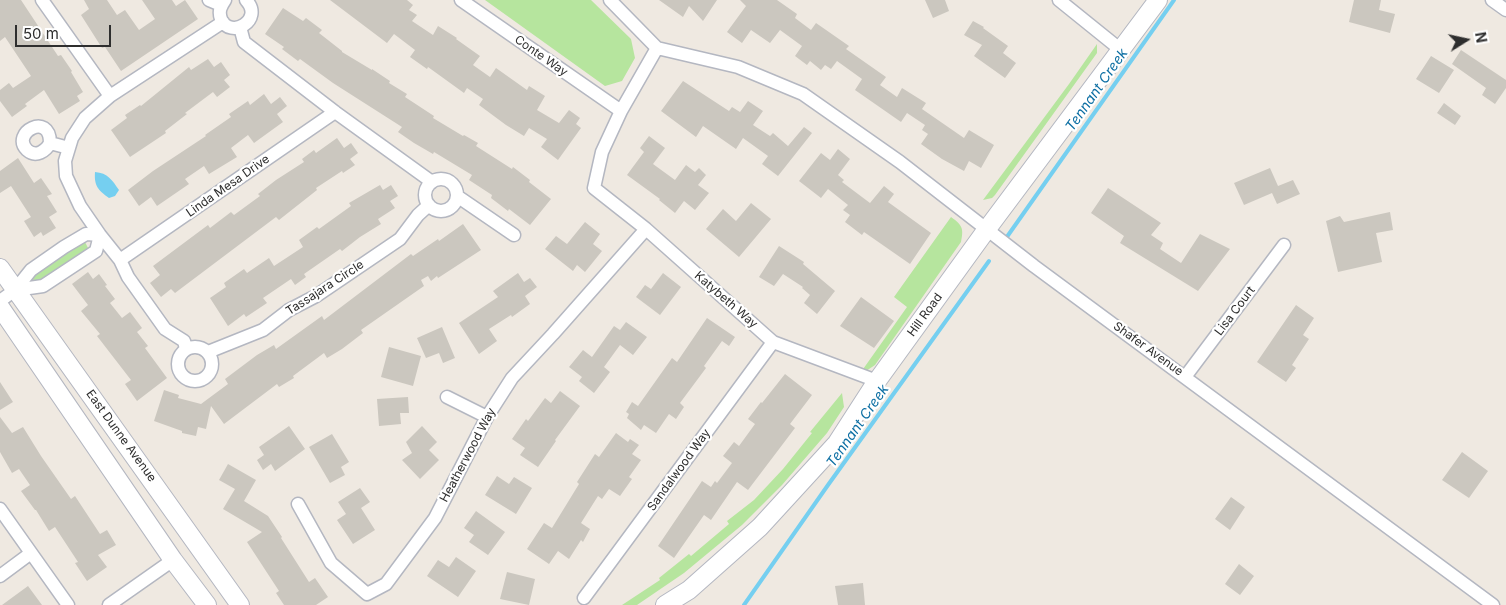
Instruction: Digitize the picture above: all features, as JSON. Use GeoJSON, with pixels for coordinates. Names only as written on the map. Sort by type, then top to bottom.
{"type":"FeatureCollection","features":[{"type":"Feature","properties":{"kind":"main road","name":"Hill Road"},"geometry":{"type":"LineString","coordinates":[[665,605],[689,590],[760,528],[837,443],[877,381],[987,229],[1158,0]]}},
{"type":"Feature","properties":{"kind":"main road","name":"East Dunne Avenue"},"geometry":{"type":"LineString","coordinates":[[0,268],[240,605]]}},
{"type":"Feature","properties":{"kind":"main road","name":"East Dunne Avenue"},"geometry":{"type":"LineString","coordinates":[[0,308],[173,560],[207,605]]}},
{"type":"Feature","properties":{"kind":"street"},"geometry":{"type":"LineString","coordinates":[[42,0],[110,96]]}},
{"type":"Feature","properties":{"kind":"street"},"geometry":{"type":"LineString","coordinates":[[209,0],[223,2],[220,17],[228,26],[234,28],[246,24],[250,19],[251,7],[246,0]]}},
{"type":"Feature","properties":{"kind":"street","name":"Conte Way"},"geometry":{"type":"LineString","coordinates":[[461,0],[621,111]]}},
{"type":"Feature","properties":{"kind":"street"},"geometry":{"type":"LineString","coordinates":[[610,0],[657,48],[621,111]]}},
{"type":"Feature","properties":{"kind":"street"},"geometry":{"type":"LineString","coordinates":[[1059,0],[1121,50]]}},
{"type":"Feature","properties":{"kind":"street"},"geometry":{"type":"LineString","coordinates":[[1492,0],[1506,10]]}},
{"type":"Feature","properties":{"kind":"street"},"geometry":{"type":"LineString","coordinates":[[186,349],[184,342],[165,329],[128,277],[120,260],[80,206],[66,176],[64,161],[72,138],[85,118],[110,96],[223,22]]}},
{"type":"Feature","properties":{"kind":"street"},"geometry":{"type":"LineString","coordinates":[[240,27],[244,42],[335,112],[432,182]]}},
{"type":"Feature","properties":{"kind":"street","name":"Shafer Avenue"},"geometry":{"type":"LineString","coordinates":[[657,48],[738,67],[803,94],[900,162],[1034,266],[1494,605]]}},
{"type":"Feature","properties":{"kind":"street","name":"Katybeth Way"},"geometry":{"type":"LineString","coordinates":[[621,111],[602,152],[594,188],[646,229],[773,342],[877,381]]}},
{"type":"Feature","properties":{"kind":"street","name":"Linda Mesa Drive"},"geometry":{"type":"LineString","coordinates":[[120,260],[335,112]]}},
{"type":"Feature","properties":{"kind":"street"},"geometry":{"type":"LineString","coordinates":[[50,143],[69,148]]}},
{"type":"Feature","properties":{"kind":"street"},"geometry":{"type":"LineString","coordinates":[[437,179],[445,179],[456,190],[457,196],[456,202],[446,210],[434,210],[426,200],[426,190],[437,179]]}},
{"type":"Feature","properties":{"kind":"street"},"geometry":{"type":"LineString","coordinates":[[457,196],[514,235]]}},
{"type":"Feature","properties":{"kind":"street","name":"Tassajara Circle"},"geometry":{"type":"LineString","coordinates":[[208,352],[262,330],[289,310],[316,296],[400,239],[418,215],[429,205]]}},
{"type":"Feature","properties":{"kind":"street","name":"Heatherwood Way"},"geometry":{"type":"LineString","coordinates":[[298,504],[331,563],[367,594],[386,584],[435,518],[486,417],[512,378],[646,229]]}},
{"type":"Feature","properties":{"kind":"street"},"geometry":{"type":"LineString","coordinates":[[0,301],[15,290],[31,270],[64,247],[86,234],[100,235]]}},
{"type":"Feature","properties":{"kind":"street"},"geometry":{"type":"LineString","coordinates":[[15,290],[43,286],[96,250],[100,235]]}},
{"type":"Feature","properties":{"kind":"street","name":"Lisa Court"},"geometry":{"type":"LineString","coordinates":[[1185,377],[1284,245]]}},
{"type":"Feature","properties":{"kind":"street","name":"Sandalwood Way"},"geometry":{"type":"LineString","coordinates":[[584,598],[773,342]]}},
{"type":"Feature","properties":{"kind":"street"},"geometry":{"type":"LineString","coordinates":[[199,347],[208,352],[212,362],[208,375],[198,381],[192,381],[182,376],[177,366],[178,360],[186,349],[199,347]]}},
{"type":"Feature","properties":{"kind":"street"},"geometry":{"type":"LineString","coordinates":[[447,397],[486,417]]}},
{"type":"Feature","properties":{"kind":"street"},"geometry":{"type":"LineString","coordinates":[[0,509],[68,605]]}},
{"type":"Feature","properties":{"kind":"street"},"geometry":{"type":"LineString","coordinates":[[0,576],[31,553]]}},
{"type":"Feature","properties":{"kind":"street"},"geometry":{"type":"LineString","coordinates":[[109,605],[173,560]]}},
{"type":"Feature","properties":{"kind":"green space"},"geometry":{"type":"Polygon","coordinates":[[[485,0],[591,0],[631,39],[635,58],[622,81],[605,86],[485,0]]]}},
{"type":"Feature","properties":{"kind":"green space"},"geometry":{"type":"Polygon","coordinates":[[[1097,44],[1097,53],[995,195],[992,198],[983,200],[1069,84],[1097,44]]]}},
{"type":"Feature","properties":{"kind":"green space"},"geometry":{"type":"Polygon","coordinates":[[[951,217],[961,227],[961,242],[875,365],[861,372],[907,307],[894,297],[951,217]]]}},
{"type":"Feature","properties":{"kind":"green space"},"geometry":{"type":"Polygon","coordinates":[[[84,240],[88,248],[38,284],[31,278],[84,240]]]}},
{"type":"Feature","properties":{"kind":"green space"},"geometry":{"type":"Polygon","coordinates":[[[842,393],[844,407],[827,433],[782,485],[742,525],[684,573],[637,605],[622,605],[660,580],[659,578],[689,554],[691,556],[729,524],[727,521],[754,500],[783,469],[842,393]]]}},
{"type":"Feature","properties":{"kind":"water"},"geometry":{"type":"Polygon","coordinates":[[[95,172],[106,175],[112,180],[119,190],[115,196],[109,198],[99,190],[95,181],[95,172]]]}},
{"type":"Feature","properties":{"kind":"building"},"geometry":{"type":"Polygon","coordinates":[[[0,0],[21,0],[58,56],[61,55],[72,71],[83,92],[77,96],[80,101],[59,114],[44,90],[25,104],[27,106],[12,117],[0,101],[0,90],[9,83],[13,88],[31,76],[5,37],[0,41],[0,0]]]}},
{"type":"Feature","properties":{"kind":"building"},"geometry":{"type":"Polygon","coordinates":[[[84,0],[107,0],[117,15],[125,10],[139,30],[155,19],[142,0],[172,0],[176,6],[185,0],[198,19],[121,71],[105,47],[102,48],[81,15],[89,9],[84,0]]]}},
{"type":"Feature","properties":{"kind":"building"},"geometry":{"type":"Polygon","coordinates":[[[330,0],[407,0],[413,5],[409,10],[417,15],[412,21],[433,35],[438,26],[457,38],[480,56],[473,65],[490,77],[496,68],[527,90],[529,86],[545,96],[537,110],[559,123],[569,110],[580,118],[576,124],[581,128],[558,160],[541,147],[547,139],[529,128],[524,136],[506,125],[479,105],[483,99],[467,88],[464,93],[428,67],[427,69],[410,57],[415,50],[394,34],[387,43],[330,0]]]}},
{"type":"Feature","properties":{"kind":"building"},"geometry":{"type":"Polygon","coordinates":[[[659,0],[717,0],[703,21],[689,6],[683,17],[659,0]]]}},
{"type":"Feature","properties":{"kind":"building"},"geometry":{"type":"Polygon","coordinates":[[[740,0],[777,0],[797,14],[795,18],[811,30],[816,23],[849,46],[846,49],[886,77],[880,85],[897,97],[902,88],[926,103],[922,109],[964,138],[969,130],[994,145],[981,168],[969,161],[964,171],[942,159],[921,144],[928,134],[922,130],[925,125],[907,113],[901,122],[855,90],[862,79],[837,61],[831,69],[825,65],[821,70],[810,61],[807,65],[795,56],[802,46],[780,30],[770,43],[751,30],[742,43],[727,32],[746,6],[740,0]]]}},
{"type":"Feature","properties":{"kind":"building"},"geometry":{"type":"Polygon","coordinates":[[[925,0],[945,0],[949,11],[933,18],[925,0]]]}},
{"type":"Feature","properties":{"kind":"building"},"geometry":{"type":"Polygon","coordinates":[[[1354,0],[1381,0],[1379,10],[1395,14],[1390,33],[1349,22],[1354,0]]]}},
{"type":"Feature","properties":{"kind":"building"},"geometry":{"type":"Polygon","coordinates":[[[283,8],[303,21],[306,18],[322,30],[319,33],[342,52],[390,81],[389,83],[407,94],[405,97],[434,116],[433,118],[478,143],[476,146],[512,169],[513,167],[551,199],[530,225],[509,209],[508,211],[491,198],[492,195],[469,180],[472,175],[434,152],[433,154],[414,143],[398,132],[402,127],[333,83],[300,59],[298,61],[282,49],[284,47],[265,34],[283,8]]]}},
{"type":"Feature","properties":{"kind":"building"},"geometry":{"type":"Polygon","coordinates":[[[973,21],[984,27],[1008,46],[1003,53],[1016,63],[1005,78],[974,56],[982,45],[964,35],[973,21]]]}},
{"type":"Feature","properties":{"kind":"building"},"geometry":{"type":"Polygon","coordinates":[[[1461,50],[1506,80],[1506,88],[1495,104],[1482,95],[1486,88],[1452,64],[1461,50]]]}},
{"type":"Feature","properties":{"kind":"building"},"geometry":{"type":"Polygon","coordinates":[[[1431,56],[1454,70],[1439,93],[1416,79],[1431,56]]]}},
{"type":"Feature","properties":{"kind":"building"},"geometry":{"type":"Polygon","coordinates":[[[208,59],[214,67],[221,62],[230,75],[224,80],[230,87],[217,97],[213,92],[185,113],[187,114],[165,131],[166,133],[130,157],[111,130],[127,118],[125,115],[141,106],[189,67],[191,70],[208,59]]]}},
{"type":"Feature","properties":{"kind":"building"},"geometry":{"type":"Polygon","coordinates":[[[683,81],[729,111],[732,107],[740,112],[748,101],[763,111],[753,125],[770,136],[773,133],[788,146],[804,127],[812,133],[778,176],[762,164],[768,156],[743,138],[736,149],[703,126],[696,137],[661,111],[683,81]]]}},
{"type":"Feature","properties":{"kind":"building"},"geometry":{"type":"Polygon","coordinates":[[[264,94],[271,104],[280,97],[287,106],[277,114],[283,122],[254,143],[248,135],[231,148],[237,157],[209,174],[204,166],[185,179],[189,184],[157,206],[151,197],[139,206],[128,190],[206,136],[231,117],[229,114],[248,101],[250,105],[264,94]]]}},
{"type":"Feature","properties":{"kind":"building"},"geometry":{"type":"Polygon","coordinates":[[[1444,103],[1461,116],[1455,125],[1437,113],[1444,103]]]}},
{"type":"Feature","properties":{"kind":"building"},"geometry":{"type":"Polygon","coordinates":[[[649,136],[665,148],[653,164],[675,180],[686,165],[695,172],[699,168],[706,175],[698,185],[709,193],[695,210],[684,201],[675,213],[660,199],[627,175],[644,152],[640,148],[649,136]]]}},
{"type":"Feature","properties":{"kind":"building"},"geometry":{"type":"Polygon","coordinates":[[[337,138],[344,148],[351,143],[358,153],[350,159],[355,165],[316,188],[317,190],[279,220],[276,217],[175,293],[171,289],[161,297],[150,283],[160,275],[153,266],[208,225],[210,228],[231,212],[234,215],[260,196],[258,194],[276,180],[304,162],[302,159],[314,150],[316,153],[337,138]]]}},
{"type":"Feature","properties":{"kind":"building"},"geometry":{"type":"Polygon","coordinates":[[[838,149],[850,159],[838,175],[844,180],[842,182],[870,203],[884,186],[894,194],[888,202],[931,233],[910,264],[864,232],[862,235],[845,222],[850,215],[843,210],[848,205],[828,189],[821,198],[799,181],[821,153],[830,160],[838,149]]]}},
{"type":"Feature","properties":{"kind":"building"},"geometry":{"type":"Polygon","coordinates":[[[18,158],[34,183],[41,178],[52,194],[47,196],[57,212],[49,217],[56,228],[43,236],[41,232],[34,237],[24,221],[31,217],[11,186],[0,193],[0,171],[18,158]]]}},
{"type":"Feature","properties":{"kind":"building"},"geometry":{"type":"Polygon","coordinates":[[[1270,168],[1278,186],[1293,180],[1300,194],[1277,204],[1272,193],[1244,205],[1234,183],[1270,168]]]}},
{"type":"Feature","properties":{"kind":"building"},"geometry":{"type":"Polygon","coordinates":[[[380,185],[383,190],[391,185],[398,196],[390,201],[395,208],[378,219],[381,224],[304,274],[306,277],[295,285],[291,279],[263,298],[267,303],[246,317],[244,314],[228,326],[210,298],[226,287],[224,283],[244,269],[247,273],[269,258],[274,266],[303,247],[299,240],[317,227],[319,229],[351,206],[349,203],[380,185]]]}},
{"type":"Feature","properties":{"kind":"building"},"geometry":{"type":"Polygon","coordinates":[[[1108,188],[1161,223],[1151,235],[1163,243],[1160,249],[1181,263],[1200,234],[1230,249],[1198,291],[1120,243],[1124,236],[1091,213],[1108,188]]]}},
{"type":"Feature","properties":{"kind":"building"},"geometry":{"type":"Polygon","coordinates":[[[751,203],[771,219],[739,257],[706,229],[723,209],[736,221],[751,203]]]}},
{"type":"Feature","properties":{"kind":"building"},"geometry":{"type":"Polygon","coordinates":[[[1390,212],[1393,230],[1376,233],[1382,262],[1338,272],[1326,221],[1340,216],[1344,222],[1390,212]]]}},
{"type":"Feature","properties":{"kind":"building"},"geometry":{"type":"Polygon","coordinates":[[[585,222],[600,234],[593,244],[602,251],[585,272],[577,265],[573,271],[545,249],[556,236],[567,244],[585,222]]]}},
{"type":"Feature","properties":{"kind":"building"},"geometry":{"type":"Polygon","coordinates":[[[463,224],[481,250],[438,278],[437,276],[431,281],[428,276],[421,280],[424,286],[361,330],[363,333],[342,349],[327,358],[324,353],[293,376],[294,378],[279,387],[277,384],[224,424],[211,406],[206,429],[198,427],[196,436],[182,433],[182,431],[154,421],[164,390],[179,395],[178,398],[201,404],[228,384],[225,379],[257,355],[274,345],[276,349],[322,316],[324,320],[411,254],[413,256],[438,239],[439,241],[463,224]]]}},
{"type":"Feature","properties":{"kind":"building"},"geometry":{"type":"Polygon","coordinates":[[[779,246],[804,262],[803,264],[835,291],[817,314],[804,303],[810,295],[803,287],[783,274],[774,286],[759,277],[779,246]]]}},
{"type":"Feature","properties":{"kind":"building"},"geometry":{"type":"Polygon","coordinates":[[[88,272],[93,279],[99,274],[115,299],[110,303],[122,318],[130,312],[142,328],[137,332],[148,346],[145,348],[167,378],[137,401],[125,384],[131,380],[97,336],[100,334],[81,311],[88,305],[72,284],[88,272]]]}},
{"type":"Feature","properties":{"kind":"building"},"geometry":{"type":"Polygon","coordinates":[[[518,273],[524,282],[530,278],[537,287],[525,296],[530,304],[512,317],[511,315],[489,329],[497,341],[479,354],[459,323],[498,297],[493,291],[518,273]]]}},
{"type":"Feature","properties":{"kind":"building"},"geometry":{"type":"Polygon","coordinates":[[[663,273],[681,287],[660,315],[636,297],[645,285],[651,289],[663,273]]]}},
{"type":"Feature","properties":{"kind":"building"},"geometry":{"type":"Polygon","coordinates":[[[861,297],[894,321],[874,348],[840,326],[861,297]]]}},
{"type":"Feature","properties":{"kind":"building"},"geometry":{"type":"Polygon","coordinates":[[[1296,305],[1314,318],[1303,335],[1309,339],[1292,365],[1296,368],[1286,382],[1257,362],[1296,305]]]}},
{"type":"Feature","properties":{"kind":"building"},"geometry":{"type":"Polygon","coordinates":[[[707,318],[735,337],[729,346],[722,341],[704,366],[706,368],[680,403],[684,407],[676,419],[669,414],[656,433],[644,425],[641,430],[627,418],[629,414],[626,412],[632,402],[638,406],[672,358],[677,362],[707,318]]]}},
{"type":"Feature","properties":{"kind":"building"},"geometry":{"type":"Polygon","coordinates":[[[626,322],[647,337],[633,355],[620,345],[604,367],[610,372],[594,393],[579,381],[582,377],[569,367],[583,350],[592,357],[614,326],[620,330],[626,322]]]}},
{"type":"Feature","properties":{"kind":"building"},"geometry":{"type":"Polygon","coordinates":[[[442,327],[455,358],[443,363],[439,353],[426,358],[417,338],[442,327]]]}},
{"type":"Feature","properties":{"kind":"building"},"geometry":{"type":"Polygon","coordinates":[[[389,347],[421,356],[413,386],[381,377],[389,347]]]}},
{"type":"Feature","properties":{"kind":"building"},"geometry":{"type":"Polygon","coordinates":[[[785,374],[812,395],[790,424],[795,428],[748,490],[737,482],[711,520],[704,515],[674,558],[658,546],[702,481],[711,487],[715,481],[717,483],[732,463],[723,456],[734,442],[739,446],[755,424],[748,419],[785,374]]]}},
{"type":"Feature","properties":{"kind":"building"},"geometry":{"type":"Polygon","coordinates":[[[0,382],[13,402],[0,410],[0,382]]]}},
{"type":"Feature","properties":{"kind":"building"},"geometry":{"type":"Polygon","coordinates":[[[560,391],[580,406],[538,467],[520,455],[525,448],[512,439],[526,419],[528,421],[545,398],[551,403],[560,391]]]}},
{"type":"Feature","properties":{"kind":"building"},"geometry":{"type":"Polygon","coordinates":[[[408,397],[409,413],[400,413],[401,424],[379,426],[377,399],[408,397]]]}},
{"type":"Feature","properties":{"kind":"building"},"geometry":{"type":"Polygon","coordinates":[[[0,417],[12,433],[23,427],[71,499],[75,496],[100,534],[107,530],[116,545],[98,555],[107,567],[87,581],[75,563],[78,562],[55,527],[49,531],[21,491],[30,485],[19,469],[12,473],[0,452],[0,417]]]}},
{"type":"Feature","properties":{"kind":"building"},"geometry":{"type":"Polygon","coordinates":[[[289,426],[305,449],[275,471],[271,464],[263,470],[257,460],[264,455],[259,447],[289,426]]]}},
{"type":"Feature","properties":{"kind":"building"},"geometry":{"type":"Polygon","coordinates":[[[422,426],[437,442],[429,450],[439,460],[420,479],[402,460],[412,453],[406,442],[422,426]]]}},
{"type":"Feature","properties":{"kind":"building"},"geometry":{"type":"Polygon","coordinates":[[[616,433],[628,442],[630,439],[639,445],[632,454],[641,460],[629,477],[632,479],[620,496],[609,489],[602,499],[598,496],[581,523],[590,529],[583,542],[581,540],[569,559],[558,551],[549,564],[527,549],[544,523],[552,528],[595,454],[599,457],[616,433]]]}},
{"type":"Feature","properties":{"kind":"building"},"geometry":{"type":"Polygon","coordinates":[[[332,434],[349,462],[341,467],[345,475],[330,483],[309,447],[332,434]]]}},
{"type":"Feature","properties":{"kind":"building"},"geometry":{"type":"Polygon","coordinates":[[[1462,452],[1488,471],[1469,498],[1442,480],[1462,452]]]}},
{"type":"Feature","properties":{"kind":"building"},"geometry":{"type":"Polygon","coordinates":[[[228,464],[256,480],[244,501],[268,516],[309,582],[315,578],[328,597],[316,605],[284,605],[276,593],[279,591],[247,542],[262,532],[223,509],[235,489],[219,480],[228,464]]]}},
{"type":"Feature","properties":{"kind":"building"},"geometry":{"type":"Polygon","coordinates":[[[497,476],[509,484],[514,477],[532,488],[516,514],[485,495],[497,476]]]}},
{"type":"Feature","properties":{"kind":"building"},"geometry":{"type":"Polygon","coordinates":[[[360,488],[370,502],[361,508],[375,530],[353,544],[337,520],[346,514],[338,502],[360,488]]]}},
{"type":"Feature","properties":{"kind":"building"},"geometry":{"type":"Polygon","coordinates":[[[1231,497],[1245,507],[1230,530],[1215,519],[1231,497]]]}},
{"type":"Feature","properties":{"kind":"building"},"geometry":{"type":"Polygon","coordinates":[[[476,511],[505,532],[488,555],[469,542],[474,535],[464,528],[476,511]]]}},
{"type":"Feature","properties":{"kind":"building"},"geometry":{"type":"Polygon","coordinates":[[[456,557],[476,571],[458,597],[427,576],[438,560],[449,567],[456,557]]]}},
{"type":"Feature","properties":{"kind":"building"},"geometry":{"type":"Polygon","coordinates":[[[1239,564],[1254,576],[1240,595],[1225,584],[1239,564]]]}},
{"type":"Feature","properties":{"kind":"building"},"geometry":{"type":"Polygon","coordinates":[[[507,572],[535,579],[529,605],[500,599],[507,572]]]}},
{"type":"Feature","properties":{"kind":"building"},"geometry":{"type":"Polygon","coordinates":[[[863,583],[865,605],[838,605],[835,586],[863,583]]]}},
{"type":"Feature","properties":{"kind":"building"},"geometry":{"type":"Polygon","coordinates":[[[28,586],[42,605],[2,605],[28,586]]]}},
{"type":"Feature","properties":{"kind":"waterway","name":"Tennant Creek"},"geometry":{"type":"LineString","coordinates":[[1004,241],[1174,0]]}},
{"type":"Feature","properties":{"kind":"waterway","name":"Tennant Creek"},"geometry":{"type":"LineString","coordinates":[[744,605],[989,261]]}}]}
